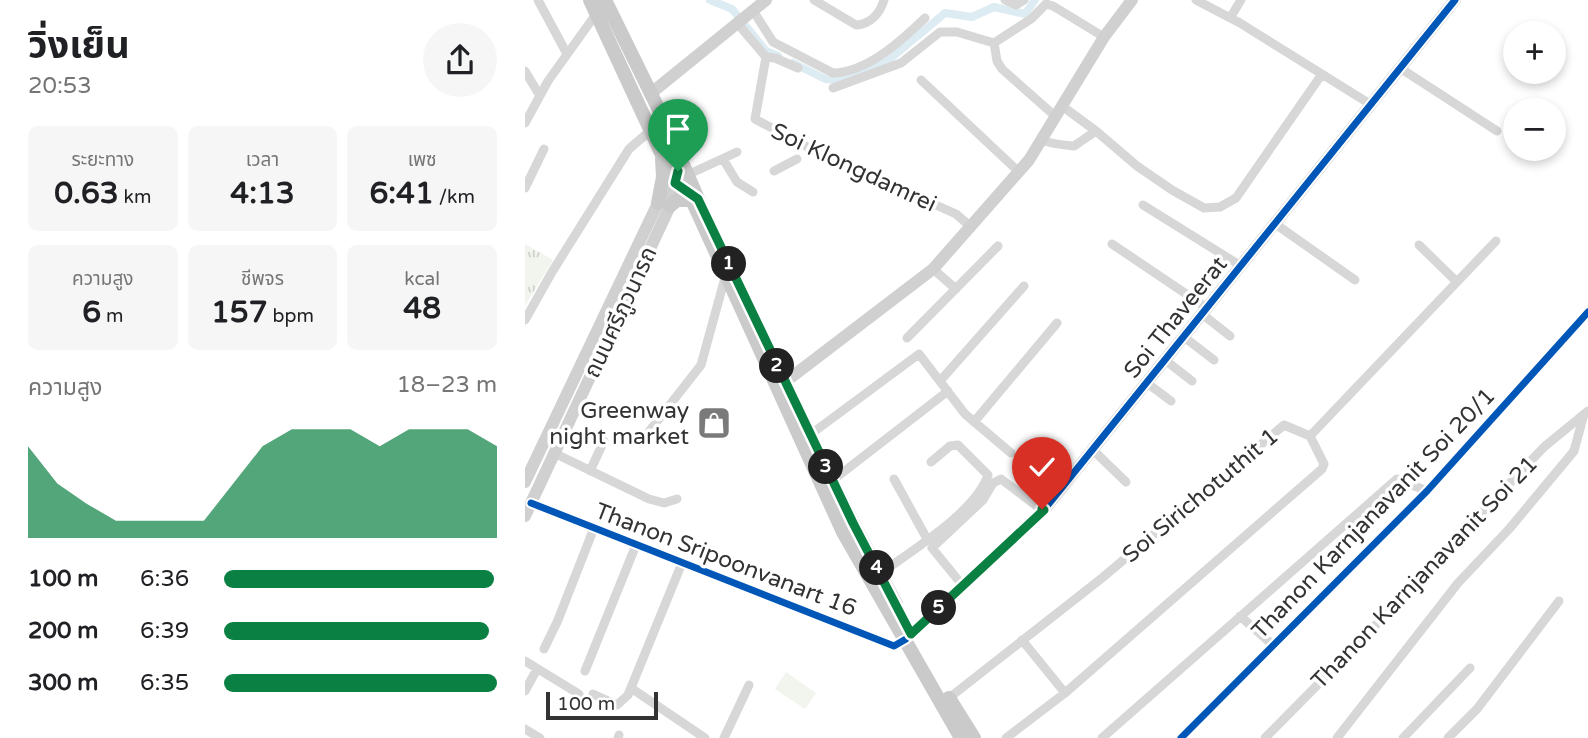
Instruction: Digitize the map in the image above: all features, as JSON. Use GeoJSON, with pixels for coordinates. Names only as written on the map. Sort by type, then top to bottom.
{"type":"FeatureCollection","features":[{"type":"Feature","properties":{"kind":"main road"},"geometry":{"type":"LineString","coordinates":[[590,0],[652,130],[669,152]]}},
{"type":"Feature","properties":{"kind":"main road"},"geometry":{"type":"LineString","coordinates":[[605,0],[650,94],[681,179],[695,200],[961,738]]}},
{"type":"Feature","properties":{"kind":"main road"},"geometry":{"type":"LineString","coordinates":[[669,152],[663,177],[664,204],[677,200],[695,200]]}},
{"type":"Feature","properties":{"kind":"main road"},"geometry":{"type":"LineString","coordinates":[[695,200],[843,532],[974,738]]}},
{"type":"Feature","properties":{"kind":"street"},"geometry":{"type":"LineString","coordinates":[[538,0],[567,54]]}},
{"type":"Feature","properties":{"kind":"street"},"geometry":{"type":"LineString","coordinates":[[650,94],[766,0]]}},
{"type":"Feature","properties":{"kind":"street"},"geometry":{"type":"LineString","coordinates":[[814,0],[856,25],[864,24],[878,14],[884,0]]}},
{"type":"Feature","properties":{"kind":"street"},"geometry":{"type":"LineString","coordinates":[[1005,0],[1016,5],[1024,0]]}},
{"type":"Feature","properties":{"kind":"street"},"geometry":{"type":"LineString","coordinates":[[785,382],[933,269],[1019,172],[1104,37],[1132,0]]}},
{"type":"Feature","properties":{"kind":"street"},"geometry":{"type":"LineString","coordinates":[[1196,0],[1370,104]]}},
{"type":"Feature","properties":{"kind":"street"},"geometry":{"type":"LineString","coordinates":[[1230,18],[1241,0]]}},
{"type":"Feature","properties":{"kind":"street","name":"Soi Thaveerat"},"geometry":{"type":"LineString","coordinates":[[909,637],[1044,510],[1455,0]]}},
{"type":"Feature","properties":{"kind":"street"},"geometry":{"type":"LineString","coordinates":[[833,88],[853,82],[940,32],[957,32],[994,43],[1031,19],[1046,4],[1104,37]]}},
{"type":"Feature","properties":{"kind":"street"},"geometry":{"type":"LineString","coordinates":[[526,118],[596,14]]}},
{"type":"Feature","properties":{"kind":"street"},"geometry":{"type":"LineString","coordinates":[[746,18],[773,42],[833,73],[898,55],[925,18]]}},
{"type":"Feature","properties":{"kind":"street"},"geometry":{"type":"LineString","coordinates":[[746,18],[766,57],[798,68]]}},
{"type":"Feature","properties":{"kind":"street"},"geometry":{"type":"LineString","coordinates":[[994,43],[997,61],[1002,69],[1058,111],[1096,131],[1137,166],[1204,208],[1220,208],[1236,198],[1322,74]]}},
{"type":"Feature","properties":{"kind":"street","name":"Soi Klongdamrei"},"geometry":{"type":"LineString","coordinates":[[766,57],[755,119],[817,152],[956,214],[971,227]]}},
{"type":"Feature","properties":{"kind":"street"},"geometry":{"type":"LineString","coordinates":[[1400,68],[1497,131]]}},
{"type":"Feature","properties":{"kind":"street"},"geometry":{"type":"LineString","coordinates":[[525,71],[540,96]]}},
{"type":"Feature","properties":{"kind":"street"},"geometry":{"type":"LineString","coordinates":[[921,80],[1019,172]]}},
{"type":"Feature","properties":{"kind":"street"},"geometry":{"type":"LineString","coordinates":[[525,320],[629,149],[652,130]]}},
{"type":"Feature","properties":{"kind":"street"},"geometry":{"type":"LineString","coordinates":[[1042,139],[1050,143],[1060,142],[1074,146],[1096,131]]}},
{"type":"Feature","properties":{"kind":"street"},"geometry":{"type":"LineString","coordinates":[[525,188],[544,149]]}},
{"type":"Feature","properties":{"kind":"street","name":"Soi Klongdamrei"},"geometry":{"type":"LineString","coordinates":[[681,179],[737,152]]}},
{"type":"Feature","properties":{"kind":"street"},"geometry":{"type":"LineString","coordinates":[[723,159],[737,182],[754,192]]}},
{"type":"Feature","properties":{"kind":"street"},"geometry":{"type":"LineString","coordinates":[[774,171],[797,159]]}},
{"type":"Feature","properties":{"kind":"street","name":"ถนนศรีภูวนารถ"},"geometry":{"type":"LineString","coordinates":[[525,482],[664,204],[681,179]]}},
{"type":"Feature","properties":{"kind":"street","name":"ถนนศรีภูวนารถ"},"geometry":{"type":"LineString","coordinates":[[525,516],[664,204]]}},
{"type":"Feature","properties":{"kind":"street"},"geometry":{"type":"LineString","coordinates":[[1143,205],[1241,266]]}},
{"type":"Feature","properties":{"kind":"street"},"geometry":{"type":"LineString","coordinates":[[1274,223],[1355,280]]}},
{"type":"Feature","properties":{"kind":"street","name":"Soi Sirichotuthit 1"},"geometry":{"type":"LineString","coordinates":[[949,698],[1102,578],[1284,425],[1310,436],[1496,241]]}},
{"type":"Feature","properties":{"kind":"street"},"geometry":{"type":"LineString","coordinates":[[1112,244],[1205,311],[1230,336]]}},
{"type":"Feature","properties":{"kind":"street"},"geometry":{"type":"LineString","coordinates":[[1419,244],[1457,282]]}},
{"type":"Feature","properties":{"kind":"street"},"geometry":{"type":"LineString","coordinates":[[907,338],[998,246]]}},
{"type":"Feature","properties":{"kind":"street"},"geometry":{"type":"LineString","coordinates":[[933,269],[956,289]]}},
{"type":"Feature","properties":{"kind":"street"},"geometry":{"type":"LineString","coordinates":[[639,443],[702,365],[726,274]]}},
{"type":"Feature","properties":{"kind":"street"},"geometry":{"type":"LineString","coordinates":[[940,381],[1024,286]]}},
{"type":"Feature","properties":{"kind":"street","name":"Thanon Karnjanavanit Soi 20/1"},"geometry":{"type":"LineString","coordinates":[[1181,738],[1427,491],[1588,312]]}},
{"type":"Feature","properties":{"kind":"street"},"geometry":{"type":"LineString","coordinates":[[974,422],[1057,323]]}},
{"type":"Feature","properties":{"kind":"street"},"geometry":{"type":"LineString","coordinates":[[1184,337],[1214,360]]}},
{"type":"Feature","properties":{"kind":"street"},"geometry":{"type":"LineString","coordinates":[[811,435],[919,354],[965,414],[1011,453]]}},
{"type":"Feature","properties":{"kind":"street"},"geometry":{"type":"LineString","coordinates":[[1165,360],[1192,381]]}},
{"type":"Feature","properties":{"kind":"street"},"geometry":{"type":"LineString","coordinates":[[1147,383],[1171,401]]}},
{"type":"Feature","properties":{"kind":"street"},"geometry":{"type":"LineString","coordinates":[[833,480],[947,391]]}},
{"type":"Feature","properties":{"kind":"street"},"geometry":{"type":"LineString","coordinates":[[1337,738],[1458,583],[1510,528],[1574,451],[1586,413]]}},
{"type":"Feature","properties":{"kind":"street","name":"Thanon Karnjanavanit Soi 21"},"geometry":{"type":"LineString","coordinates":[[1265,738],[1354,648],[1543,447],[1586,413]]}},
{"type":"Feature","properties":{"kind":"street"},"geometry":{"type":"LineString","coordinates":[[555,418],[568,424]]}},
{"type":"Feature","properties":{"kind":"street"},"geometry":{"type":"LineString","coordinates":[[1006,738],[1065,693],[1322,469],[1324,464],[1310,436]]}},
{"type":"Feature","properties":{"kind":"street"},"geometry":{"type":"LineString","coordinates":[[590,471],[604,441]]}},
{"type":"Feature","properties":{"kind":"street"},"geometry":{"type":"LineString","coordinates":[[880,574],[968,505],[978,495],[988,475],[958,445],[950,446],[931,462]]}},
{"type":"Feature","properties":{"kind":"street"},"geometry":{"type":"LineString","coordinates":[[1093,450],[1126,482]]}},
{"type":"Feature","properties":{"kind":"street"},"geometry":{"type":"LineString","coordinates":[[554,453],[649,499],[664,503],[677,499]]}},
{"type":"Feature","properties":{"kind":"street"},"geometry":{"type":"LineString","coordinates":[[894,479],[927,539]]}},
{"type":"Feature","properties":{"kind":"street"},"geometry":{"type":"LineString","coordinates":[[963,586],[932,548],[983,500],[993,483],[1001,479],[1044,510]]}},
{"type":"Feature","properties":{"kind":"street"},"geometry":{"type":"LineString","coordinates":[[1102,738],[1397,479],[1427,491]]}},
{"type":"Feature","properties":{"kind":"street","name":"Thanon Sripoonvanart 16"},"geometry":{"type":"LineString","coordinates":[[531,503],[894,646],[909,637]]}},
{"type":"Feature","properties":{"kind":"street"},"geometry":{"type":"LineString","coordinates":[[544,649],[594,528]]}},
{"type":"Feature","properties":{"kind":"street"},"geometry":{"type":"LineString","coordinates":[[585,671],[636,545]]}},
{"type":"Feature","properties":{"kind":"street"},"geometry":{"type":"LineString","coordinates":[[593,694],[617,705],[622,702],[631,688],[682,563]]}},
{"type":"Feature","properties":{"kind":"street"},"geometry":{"type":"LineString","coordinates":[[1448,738],[1476,709],[1559,601]]}},
{"type":"Feature","properties":{"kind":"street"},"geometry":{"type":"LineString","coordinates":[[1240,616],[1273,645]]}},
{"type":"Feature","properties":{"kind":"street"},"geometry":{"type":"LineString","coordinates":[[1023,640],[1065,693]]}},
{"type":"Feature","properties":{"kind":"street"},"geometry":{"type":"LineString","coordinates":[[525,661],[579,694]]}},
{"type":"Feature","properties":{"kind":"street"},"geometry":{"type":"LineString","coordinates":[[1403,738],[1470,668]]}},
{"type":"Feature","properties":{"kind":"street"},"geometry":{"type":"LineString","coordinates":[[525,691],[537,669]]}},
{"type":"Feature","properties":{"kind":"street"},"geometry":{"type":"LineString","coordinates":[[724,738],[749,685]]}},
{"type":"Feature","properties":{"kind":"street"},"geometry":{"type":"LineString","coordinates":[[631,688],[705,738]]}},
{"type":"Feature","properties":{"kind":"street"},"geometry":{"type":"LineString","coordinates":[[525,729],[540,738]]}},
{"type":"Feature","properties":{"kind":"green space"},"geometry":{"type":"Polygon","coordinates":[[[525,244],[553,260],[525,306],[525,244]]]}},
{"type":"Feature","properties":{"kind":"green space"},"geometry":{"type":"Polygon","coordinates":[[[786,672],[816,693],[805,709],[775,689],[786,672]]]}},
{"type":"Feature","properties":{"kind":"waterway"},"geometry":{"type":"LineString","coordinates":[[710,0],[732,9],[766,51],[778,56]]}},
{"type":"Feature","properties":{"kind":"waterway"},"geometry":{"type":"LineString","coordinates":[[793,63],[825,79],[836,80],[890,59],[945,13],[972,17],[994,7],[1025,14],[1035,0]]}},
{"type":"Feature","properties":{"kind":"cycle path"},"geometry":{"type":"LineString","coordinates":[[531,503],[894,646],[906,639],[1043,511],[1455,0]]}},
{"type":"Feature","properties":{"kind":"cycle path"},"geometry":{"type":"LineString","coordinates":[[1181,738],[1427,491],[1588,312]]}},
{"type":"Feature","properties":{"kind":"place","name":"Greenway night market"},"geometry":{"type":"Point","coordinates":[714,423]}},
{"type":"Feature","properties":{"kind":"route"},"geometry":{"type":"LineString","coordinates":[[678,171],[675,183],[698,199],[853,523],[911,634],[1044,510],[1042,509]]}}]}
